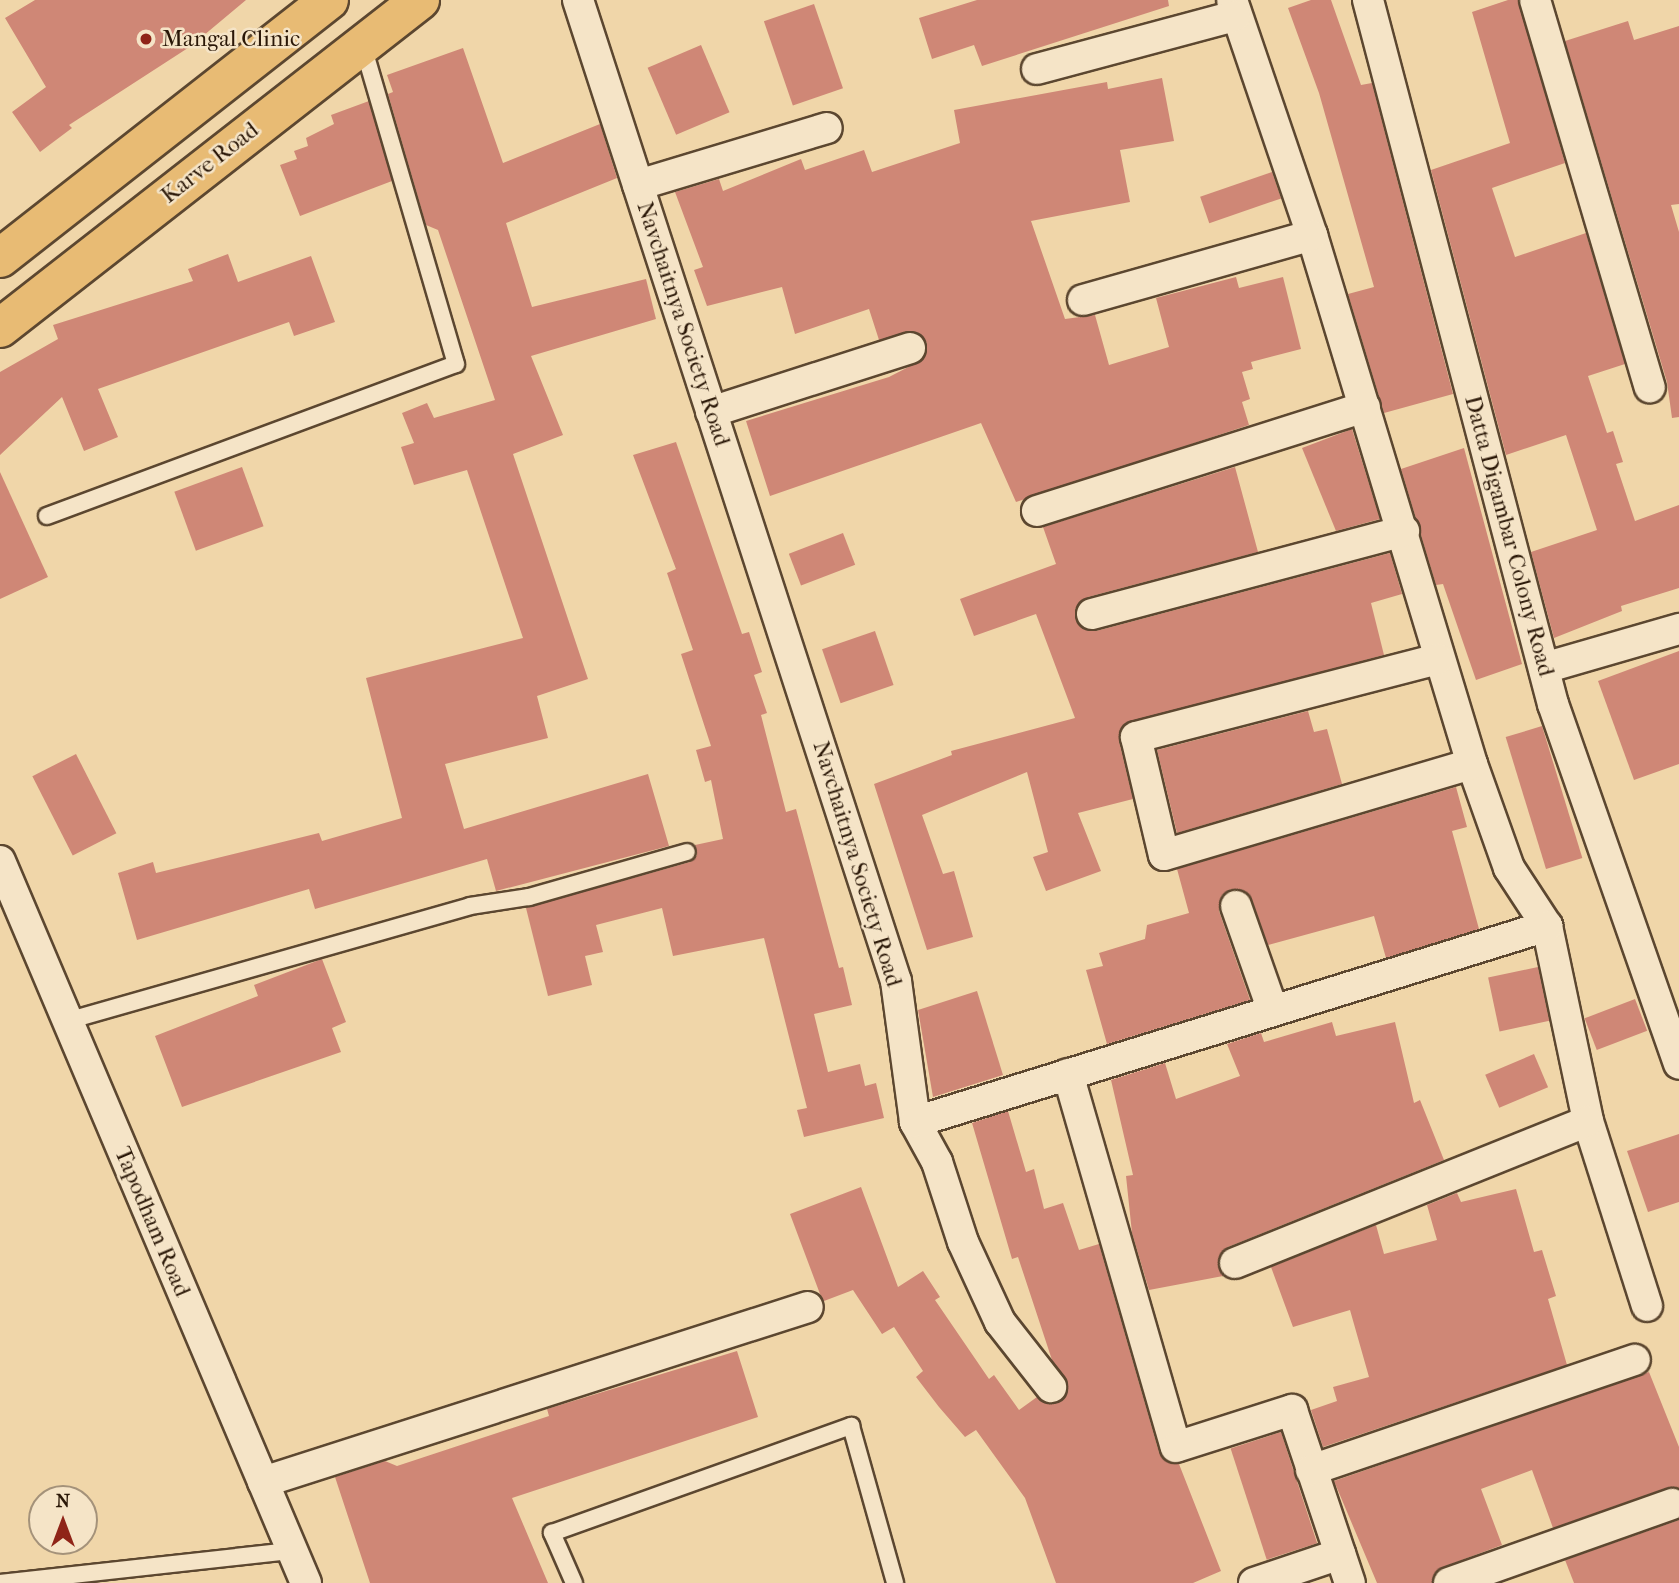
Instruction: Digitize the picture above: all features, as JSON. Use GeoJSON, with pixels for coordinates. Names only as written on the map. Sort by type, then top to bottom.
{"type":"FeatureCollection","features":[{"type":"Feature","properties":{"kind":"main road"},"geometry":{"type":"LineString","coordinates":[[0,258],[329,0]]}},
{"type":"Feature","properties":{"kind":"main road","name":"Karve Road"},"geometry":{"type":"LineString","coordinates":[[0,328],[420,0]]}},
{"type":"Feature","properties":{"kind":"street","name":"Navchaitnya Society Road"},"geometry":{"type":"LineString","coordinates":[[578,0],[896,981],[915,1122]]}},
{"type":"Feature","properties":{"kind":"street","name":"Datta Digambar Colony Road"},"geometry":{"type":"LineString","coordinates":[[1368,0],[1544,668],[1679,1064]]}},
{"type":"Feature","properties":{"kind":"street"},"geometry":{"type":"LineString","coordinates":[[1535,0],[1650,387]]}},
{"type":"Feature","properties":{"kind":"street"},"geometry":{"type":"LineString","coordinates":[[1037,69],[1234,8],[1312,235],[1404,531],[1438,659],[1472,764],[1509,868],[1546,926],[1588,1121],[1647,1306]]}},
{"type":"Feature","properties":{"kind":"street"},"geometry":{"type":"LineString","coordinates":[[638,185],[828,128]]}},
{"type":"Feature","properties":{"kind":"street"},"geometry":{"type":"LineString","coordinates":[[1083,300],[1312,235]]}},
{"type":"Feature","properties":{"kind":"street"},"geometry":{"type":"LineString","coordinates":[[711,412],[910,348]]}},
{"type":"Feature","properties":{"kind":"street"},"geometry":{"type":"LineString","coordinates":[[1037,511],[1365,407]]}},
{"type":"Feature","properties":{"kind":"street"},"geometry":{"type":"LineString","coordinates":[[1091,614],[1404,531]]}},
{"type":"Feature","properties":{"kind":"street"},"geometry":{"type":"LineString","coordinates":[[1544,668],[1679,629]]}},
{"type":"Feature","properties":{"kind":"street"},"geometry":{"type":"LineString","coordinates":[[1438,659],[1136,737],[1164,855],[1472,764]]}},
{"type":"Feature","properties":{"kind":"street","name":"Tapodham Road"},"geometry":{"type":"LineString","coordinates":[[0,861],[306,1583]]}},
{"type":"Feature","properties":{"kind":"street"},"geometry":{"type":"LineString","coordinates":[[1236,906],[1273,1011]]}},
{"type":"Feature","properties":{"kind":"street"},"geometry":{"type":"LineString","coordinates":[[1051,1387],[1000,1322],[964,1242],[937,1162],[915,1122],[1546,926]]}},
{"type":"Feature","properties":{"kind":"street"},"geometry":{"type":"LineString","coordinates":[[1068,1074],[1176,1447],[1292,1410],[1350,1583]]}},
{"type":"Feature","properties":{"kind":"street"},"geometry":{"type":"LineString","coordinates":[[1236,1263],[1588,1121]]}},
{"type":"Feature","properties":{"kind":"street"},"geometry":{"type":"LineString","coordinates":[[262,1482],[808,1307]]}},
{"type":"Feature","properties":{"kind":"street"},"geometry":{"type":"LineString","coordinates":[[1311,1470],[1635,1360]]}},
{"type":"Feature","properties":{"kind":"street"},"geometry":{"type":"LineString","coordinates":[[1449,1583],[1672,1504]]}},
{"type":"Feature","properties":{"kind":"street"},"geometry":{"type":"LineString","coordinates":[[1254,1583],[1340,1554]]}},
{"type":"Feature","properties":{"kind":"lane"},"geometry":{"type":"LineString","coordinates":[[47,516],[456,364],[363,43]]}},
{"type":"Feature","properties":{"kind":"lane"},"geometry":{"type":"LineString","coordinates":[[67,1021],[470,906],[529,897],[687,852]]}},
{"type":"Feature","properties":{"kind":"lane"},"geometry":{"type":"LineString","coordinates":[[574,1583],[552,1533],[851,1426],[895,1583]]}},
{"type":"Feature","properties":{"kind":"lane"},"geometry":{"type":"LineString","coordinates":[[0,1583],[292,1551]]}},
{"type":"Feature","properties":{"kind":"building"},"geometry":{"type":"Polygon","coordinates":[[[35,0],[246,0],[191,46],[69,125],[72,128],[40,152],[12,112],[46,87],[5,18],[35,0]]]}},
{"type":"Feature","properties":{"kind":"building"},"geometry":{"type":"Polygon","coordinates":[[[977,0],[1168,0],[1169,6],[982,66],[974,45],[932,59],[919,18],[977,0]]]}},
{"type":"Feature","properties":{"kind":"building"},"geometry":{"type":"Polygon","coordinates":[[[1311,0],[1331,0],[1361,85],[1372,83],[1453,394],[1384,413],[1348,294],[1374,287],[1319,93],[1288,8],[1311,0]]]}},
{"type":"Feature","properties":{"kind":"building"},"geometry":{"type":"Polygon","coordinates":[[[1508,0],[1518,0],[1565,163],[1492,188],[1515,257],[1586,233],[1625,364],[1588,376],[1607,433],[1613,431],[1623,462],[1616,464],[1635,521],[1679,505],[1679,588],[1621,606],[1622,611],[1554,638],[1531,552],[1597,530],[1566,435],[1506,455],[1431,170],[1510,143],[1472,12],[1508,0]]]}},
{"type":"Feature","properties":{"kind":"building"},"geometry":{"type":"Polygon","coordinates":[[[814,4],[843,88],[793,105],[764,21],[814,4]]]}},
{"type":"Feature","properties":{"kind":"building"},"geometry":{"type":"Polygon","coordinates":[[[1628,21],[1634,40],[1679,26],[1679,204],[1671,205],[1679,232],[1679,417],[1672,418],[1667,382],[1565,41],[1628,21]]]}},
{"type":"Feature","properties":{"kind":"building"},"geometry":{"type":"Polygon","coordinates":[[[701,45],[730,112],[676,135],[648,68],[701,45]]]}},
{"type":"Feature","properties":{"kind":"building"},"geometry":{"type":"Polygon","coordinates":[[[463,48],[503,163],[600,124],[617,178],[506,223],[532,307],[646,279],[656,319],[531,356],[563,435],[513,454],[588,679],[537,696],[548,738],[445,764],[464,829],[648,774],[669,846],[496,891],[487,859],[315,909],[309,889],[137,940],[118,873],[153,862],[156,873],[319,833],[322,841],[402,818],[366,678],[523,638],[467,470],[414,485],[401,447],[414,443],[402,413],[427,403],[434,418],[495,400],[438,230],[426,225],[388,94],[393,92],[387,75],[463,48]]]}},
{"type":"Feature","properties":{"kind":"building"},"geometry":{"type":"Polygon","coordinates":[[[1162,78],[1174,141],[1120,150],[1130,202],[1031,221],[1065,319],[1095,315],[1109,365],[1169,347],[1156,298],[1236,277],[1239,288],[1283,277],[1301,349],[1251,362],[1253,369],[1242,372],[1250,399],[1242,402],[1249,425],[1016,502],[981,423],[770,496],[746,421],[889,377],[922,360],[927,343],[913,331],[879,340],[869,309],[795,334],[782,287],[707,306],[694,270],[703,267],[675,192],[719,179],[723,191],[801,159],[805,170],[864,150],[872,172],[960,143],[954,110],[1107,82],[1108,89],[1162,78]]]}},
{"type":"Feature","properties":{"kind":"building"},"geometry":{"type":"Polygon","coordinates":[[[369,101],[392,181],[300,216],[280,165],[297,159],[294,151],[308,146],[306,138],[334,124],[331,115],[369,101]]]}},
{"type":"Feature","properties":{"kind":"building"},"geometry":{"type":"Polygon","coordinates":[[[1272,172],[1281,198],[1209,223],[1200,197],[1272,172]]]}},
{"type":"Feature","properties":{"kind":"building"},"geometry":{"type":"Polygon","coordinates":[[[228,254],[238,282],[311,256],[335,322],[294,336],[289,322],[98,389],[118,437],[84,451],[62,397],[0,455],[0,372],[58,339],[53,325],[193,281],[188,269],[228,254]]]}},
{"type":"Feature","properties":{"kind":"building"},"geometry":{"type":"Polygon","coordinates":[[[1352,429],[1380,519],[1336,531],[1302,448],[1352,429]]]}},
{"type":"Feature","properties":{"kind":"building"},"geometry":{"type":"Polygon","coordinates":[[[676,442],[742,634],[749,632],[762,672],[754,675],[767,713],[761,715],[786,812],[796,809],[839,968],[843,967],[852,1005],[814,1014],[828,1072],[860,1064],[865,1086],[876,1083],[884,1118],[804,1137],[797,1110],[807,1108],[764,938],[673,956],[662,908],[596,925],[603,952],[585,956],[592,985],[548,996],[526,908],[690,862],[697,855],[695,845],[723,839],[711,780],[705,782],[696,750],[711,746],[681,654],[693,650],[667,573],[676,569],[633,455],[676,442]]]}},
{"type":"Feature","properties":{"kind":"building"},"geometry":{"type":"Polygon","coordinates":[[[1464,448],[1522,664],[1476,680],[1443,584],[1436,585],[1401,469],[1464,448]]]}},
{"type":"Feature","properties":{"kind":"building"},"geometry":{"type":"Polygon","coordinates":[[[242,467],[264,526],[196,551],[174,492],[242,467]]]}},
{"type":"Feature","properties":{"kind":"building"},"geometry":{"type":"Polygon","coordinates":[[[1235,467],[1258,552],[1088,597],[1075,609],[1079,626],[1096,631],[1390,553],[1402,594],[1371,603],[1384,655],[1124,724],[1119,741],[1133,799],[1078,813],[1101,871],[1046,891],[1033,857],[1048,852],[1027,772],[922,815],[943,874],[954,871],[973,937],[927,950],[874,784],[952,755],[951,751],[1075,718],[1036,614],[974,636],[960,599],[1056,564],[1043,527],[1235,467]]]}},
{"type":"Feature","properties":{"kind":"building"},"geometry":{"type":"Polygon","coordinates":[[[0,472],[48,577],[0,599],[0,472]]]}},
{"type":"Feature","properties":{"kind":"building"},"geometry":{"type":"Polygon","coordinates":[[[843,533],[855,565],[801,586],[789,554],[843,533]]]}},
{"type":"Feature","properties":{"kind":"building"},"geometry":{"type":"Polygon","coordinates":[[[875,631],[894,685],[841,703],[822,649],[875,631]]]}},
{"type":"Feature","properties":{"kind":"building"},"geometry":{"type":"Polygon","coordinates":[[[1679,651],[1679,764],[1634,780],[1598,681],[1679,651]]]}},
{"type":"Feature","properties":{"kind":"building"},"geometry":{"type":"Polygon","coordinates":[[[1308,711],[1314,732],[1327,729],[1342,784],[1177,833],[1157,750],[1308,711]]]}},
{"type":"Feature","properties":{"kind":"building"},"geometry":{"type":"Polygon","coordinates":[[[1542,726],[1582,858],[1546,869],[1506,737],[1542,726]]]}},
{"type":"Feature","properties":{"kind":"building"},"geometry":{"type":"Polygon","coordinates":[[[76,754],[116,833],[73,856],[32,776],[76,754]]]}},
{"type":"Feature","properties":{"kind":"building"},"geometry":{"type":"Polygon","coordinates":[[[1456,787],[1467,827],[1452,831],[1479,929],[1386,958],[1374,916],[1268,945],[1252,900],[1231,889],[1222,895],[1219,911],[1250,1000],[1107,1044],[1086,970],[1103,966],[1099,953],[1145,939],[1147,925],[1189,913],[1177,869],[1456,787]]]}},
{"type":"Feature","properties":{"kind":"building"},"geometry":{"type":"Polygon","coordinates":[[[322,959],[346,1022],[332,1028],[341,1052],[182,1107],[155,1036],[258,996],[254,985],[322,959]]]}},
{"type":"Feature","properties":{"kind":"building"},"geometry":{"type":"Polygon","coordinates":[[[1538,967],[1549,1021],[1500,1031],[1488,978],[1538,967]]]}},
{"type":"Feature","properties":{"kind":"building"},"geometry":{"type":"Polygon","coordinates":[[[977,991],[1003,1075],[933,1097],[918,1010],[977,991]]]}},
{"type":"Feature","properties":{"kind":"building"},"geometry":{"type":"Polygon","coordinates":[[[1635,999],[1647,1031],[1597,1050],[1585,1018],[1635,999]]]}},
{"type":"Feature","properties":{"kind":"building"},"geometry":{"type":"Polygon","coordinates":[[[1332,1022],[1336,1036],[1395,1022],[1414,1103],[1420,1100],[1444,1160],[1228,1247],[1218,1260],[1223,1276],[1149,1290],[1132,1233],[1126,1176],[1133,1175],[1111,1080],[1165,1063],[1176,1099],[1240,1076],[1227,1044],[1261,1033],[1264,1042],[1332,1022]]]}},
{"type":"Feature","properties":{"kind":"building"},"geometry":{"type":"Polygon","coordinates":[[[1534,1054],[1548,1087],[1499,1108],[1485,1075],[1534,1054]]]}},
{"type":"Feature","properties":{"kind":"building"},"geometry":{"type":"Polygon","coordinates":[[[1008,1111],[1026,1172],[1034,1169],[1044,1209],[1063,1203],[1079,1250],[1099,1244],[1159,1452],[1165,1460],[1179,1464],[1221,1571],[1193,1583],[1056,1583],[1025,1498],[976,1430],[965,1437],[916,1377],[923,1371],[894,1327],[882,1334],[853,1290],[824,1301],[820,1294],[790,1214],[861,1187],[898,1287],[923,1271],[940,1297],[935,1300],[989,1379],[994,1375],[1019,1410],[1037,1397],[1045,1403],[1062,1400],[1068,1384],[1052,1360],[1018,1257],[1012,1259],[972,1123],[1008,1111]]]}},
{"type":"Feature","properties":{"kind":"building"},"geometry":{"type":"Polygon","coordinates":[[[1679,1134],[1679,1202],[1648,1212],[1627,1151],[1679,1134]]]}},
{"type":"Feature","properties":{"kind":"building"},"geometry":{"type":"Polygon","coordinates":[[[1516,1189],[1534,1252],[1542,1250],[1556,1296],[1548,1299],[1567,1365],[1323,1447],[1311,1410],[1337,1401],[1333,1387],[1369,1377],[1350,1310],[1293,1327],[1271,1267],[1376,1225],[1384,1254],[1437,1240],[1427,1205],[1457,1193],[1461,1202],[1516,1189]]]}},
{"type":"Feature","properties":{"kind":"building"},"geometry":{"type":"Polygon","coordinates":[[[737,1351],[758,1417],[512,1498],[548,1583],[370,1583],[335,1477],[385,1461],[397,1466],[549,1416],[547,1409],[737,1351]]]}},
{"type":"Feature","properties":{"kind":"building"},"geometry":{"type":"Polygon","coordinates":[[[1649,1372],[1679,1447],[1679,1489],[1666,1488],[1553,1528],[1532,1470],[1481,1489],[1502,1545],[1443,1567],[1432,1583],[1377,1583],[1334,1481],[1649,1372]]]}},
{"type":"Feature","properties":{"kind":"building"},"geometry":{"type":"Polygon","coordinates":[[[1281,1432],[1317,1543],[1267,1560],[1231,1448],[1281,1432]]]}},
{"type":"Feature","properties":{"kind":"building"},"geometry":{"type":"Polygon","coordinates":[[[1679,1520],[1679,1583],[1574,1583],[1565,1560],[1679,1520]]]}},
{"type":"Feature","properties":{"kind":"place","name":"Mangal Clinic"},"geometry":{"type":"Point","coordinates":[146,39]}}]}
